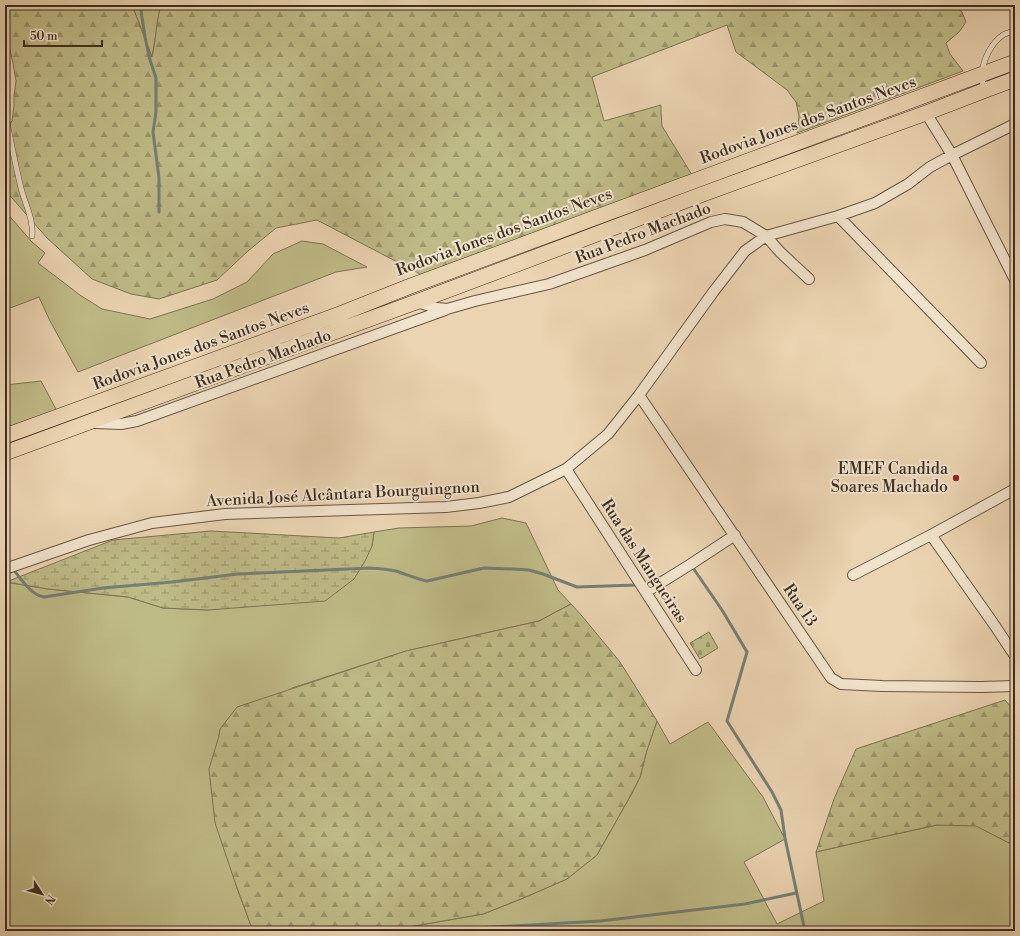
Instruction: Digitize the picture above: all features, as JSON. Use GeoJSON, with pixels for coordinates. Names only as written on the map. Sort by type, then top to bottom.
{"type":"FeatureCollection","features":[{"type":"Feature","properties":{"kind":"main road","name":"Rodovia Jones dos Santos Neves"},"geometry":{"type":"LineString","coordinates":[[5,436],[340,314],[408,287],[1015,62]]}},
{"type":"Feature","properties":{"kind":"main road","name":"Rodovia Jones dos Santos Neves"},"geometry":{"type":"LineString","coordinates":[[5,453],[1015,79]]}},
{"type":"Feature","properties":{"kind":"street"},"geometry":{"type":"LineString","coordinates":[[926,113],[952,155],[1015,280]]}},
{"type":"Feature","properties":{"kind":"street"},"geometry":{"type":"LineString","coordinates":[[766,236],[838,216],[875,203],[908,184],[930,167],[1015,124]]}},
{"type":"Feature","properties":{"kind":"street"},"geometry":{"type":"LineString","coordinates":[[838,216],[981,363]]}},
{"type":"Feature","properties":{"kind":"street","name":"Rua Pedro Machado"},"geometry":{"type":"LineString","coordinates":[[87,422],[121,424],[137,421],[447,309],[549,284],[645,250],[707,224],[725,219],[743,222],[766,236],[780,252],[809,279]]}},
{"type":"Feature","properties":{"kind":"street","name":"Avenida José Alcântara Bourguingnon"},"geometry":{"type":"LineString","coordinates":[[5,569],[89,540],[152,523],[225,514],[446,507],[479,503],[509,497],[566,470],[608,434],[639,396],[714,291],[745,251],[766,236]]}},
{"type":"Feature","properties":{"kind":"street","name":"Rua Pedro Machado"},"geometry":{"type":"LineString","coordinates":[[416,302],[437,308],[447,309]]}},
{"type":"Feature","properties":{"kind":"street","name":"Rua 13"},"geometry":{"type":"LineString","coordinates":[[639,396],[831,678],[836,682],[841,684],[882,686],[1015,686]]}},
{"type":"Feature","properties":{"kind":"street","name":"Rua das Mangueiras"},"geometry":{"type":"LineString","coordinates":[[566,470],[696,670]]}},
{"type":"Feature","properties":{"kind":"street"},"geometry":{"type":"LineString","coordinates":[[853,575],[1014,493]]}},
{"type":"Feature","properties":{"kind":"street"},"geometry":{"type":"LineString","coordinates":[[646,592],[735,535]]}},
{"type":"Feature","properties":{"kind":"street"},"geometry":{"type":"LineString","coordinates":[[931,535],[1015,656]]}},
{"type":"Feature","properties":{"kind":"lane"},"geometry":{"type":"LineString","coordinates":[[983,91],[982,74],[987,55],[996,41],[1003,35],[1015,31]]}},
{"type":"Feature","properties":{"kind":"lane"},"geometry":{"type":"LineString","coordinates":[[5,112],[21,190],[32,225],[32,236]]}},
{"type":"Feature","properties":{"kind":"green space"},"geometry":{"type":"Polygon","coordinates":[[[9,5],[132,5],[152,57],[161,5],[954,5],[962,12],[966,22],[959,32],[946,43],[950,54],[963,71],[797,133],[799,116],[796,102],[787,90],[736,52],[727,25],[592,77],[604,121],[661,105],[662,126],[692,175],[424,276],[317,220],[276,228],[248,251],[217,280],[159,299],[131,294],[92,279],[47,238],[5,190],[5,129],[12,121],[16,81],[5,29],[5,11],[9,5]]]}},
{"type":"Feature","properties":{"kind":"green space"},"geometry":{"type":"Polygon","coordinates":[[[132,5],[161,5],[152,57],[132,5]]]}},
{"type":"Feature","properties":{"kind":"green space"},"geometry":{"type":"Polygon","coordinates":[[[5,211],[32,242],[45,253],[38,263],[80,295],[102,309],[150,319],[213,299],[247,282],[273,254],[302,241],[323,244],[367,267],[336,272],[78,372],[49,319],[39,297],[5,310],[5,211]]]}},
{"type":"Feature","properties":{"kind":"green space"},"geometry":{"type":"Polygon","coordinates":[[[41,381],[57,411],[5,429],[5,385],[41,381]]]}},
{"type":"Feature","properties":{"kind":"green space"},"geometry":{"type":"Polygon","coordinates":[[[502,518],[526,523],[558,590],[571,604],[539,621],[406,651],[292,688],[220,729],[219,736],[236,885],[253,931],[5,931],[5,582],[48,589],[128,597],[163,608],[208,610],[372,546],[374,532],[399,528],[471,526],[502,518]]]}},
{"type":"Feature","properties":{"kind":"green space"},"geometry":{"type":"Polygon","coordinates":[[[211,531],[339,538],[374,532],[372,546],[354,579],[325,601],[208,610],[163,608],[128,597],[48,589],[6,582],[113,540],[211,531]]]}},
{"type":"Feature","properties":{"kind":"green space"},"geometry":{"type":"Polygon","coordinates":[[[571,604],[620,662],[657,721],[640,777],[597,855],[567,879],[483,914],[386,931],[253,931],[215,823],[209,769],[220,729],[237,707],[406,651],[539,621],[571,604]]]}},
{"type":"Feature","properties":{"kind":"green space"},"geometry":{"type":"Polygon","coordinates":[[[709,632],[718,648],[700,659],[690,643],[709,632]]]}},
{"type":"Feature","properties":{"kind":"green space"},"geometry":{"type":"Polygon","coordinates":[[[1005,700],[1015,712],[1015,846],[976,826],[937,825],[816,852],[834,799],[856,749],[1005,700]]]}},
{"type":"Feature","properties":{"kind":"green space"},"geometry":{"type":"Polygon","coordinates":[[[657,721],[670,744],[708,722],[763,797],[785,839],[744,862],[777,924],[824,901],[816,852],[937,825],[976,825],[1015,846],[1015,931],[386,931],[483,914],[567,879],[597,855],[640,777],[657,721]]]}},
{"type":"Feature","properties":{"kind":"waterway"},"geometry":{"type":"LineString","coordinates":[[142,5],[141,11],[145,37],[156,78],[156,112],[153,132],[159,178],[159,212]]}},
{"type":"Feature","properties":{"kind":"waterway"},"geometry":{"type":"LineString","coordinates":[[5,358],[5,395]]}},
{"type":"Feature","properties":{"kind":"waterway"},"geometry":{"type":"LineString","coordinates":[[5,559],[8,563]]}},
{"type":"Feature","properties":{"kind":"waterway"},"geometry":{"type":"LineString","coordinates":[[691,565],[722,610],[747,652],[727,721],[772,792],[781,810],[785,838],[805,931]]}},
{"type":"Feature","properties":{"kind":"waterway"},"geometry":{"type":"LineString","coordinates":[[13,569],[31,590],[39,596],[44,597],[103,588],[238,574],[370,568],[395,571],[427,581],[484,568],[529,570],[577,587],[636,585]]}},
{"type":"Feature","properties":{"kind":"waterway"},"geometry":{"type":"LineString","coordinates":[[645,583],[664,576]]}},
{"type":"Feature","properties":{"kind":"waterway"},"geometry":{"type":"LineString","coordinates":[[423,931],[600,921],[745,904],[796,893]]}},
{"type":"Feature","properties":{"kind":"place","name":"EMEF Candida Soares Machado"},"geometry":{"type":"Point","coordinates":[956,478]}}]}
